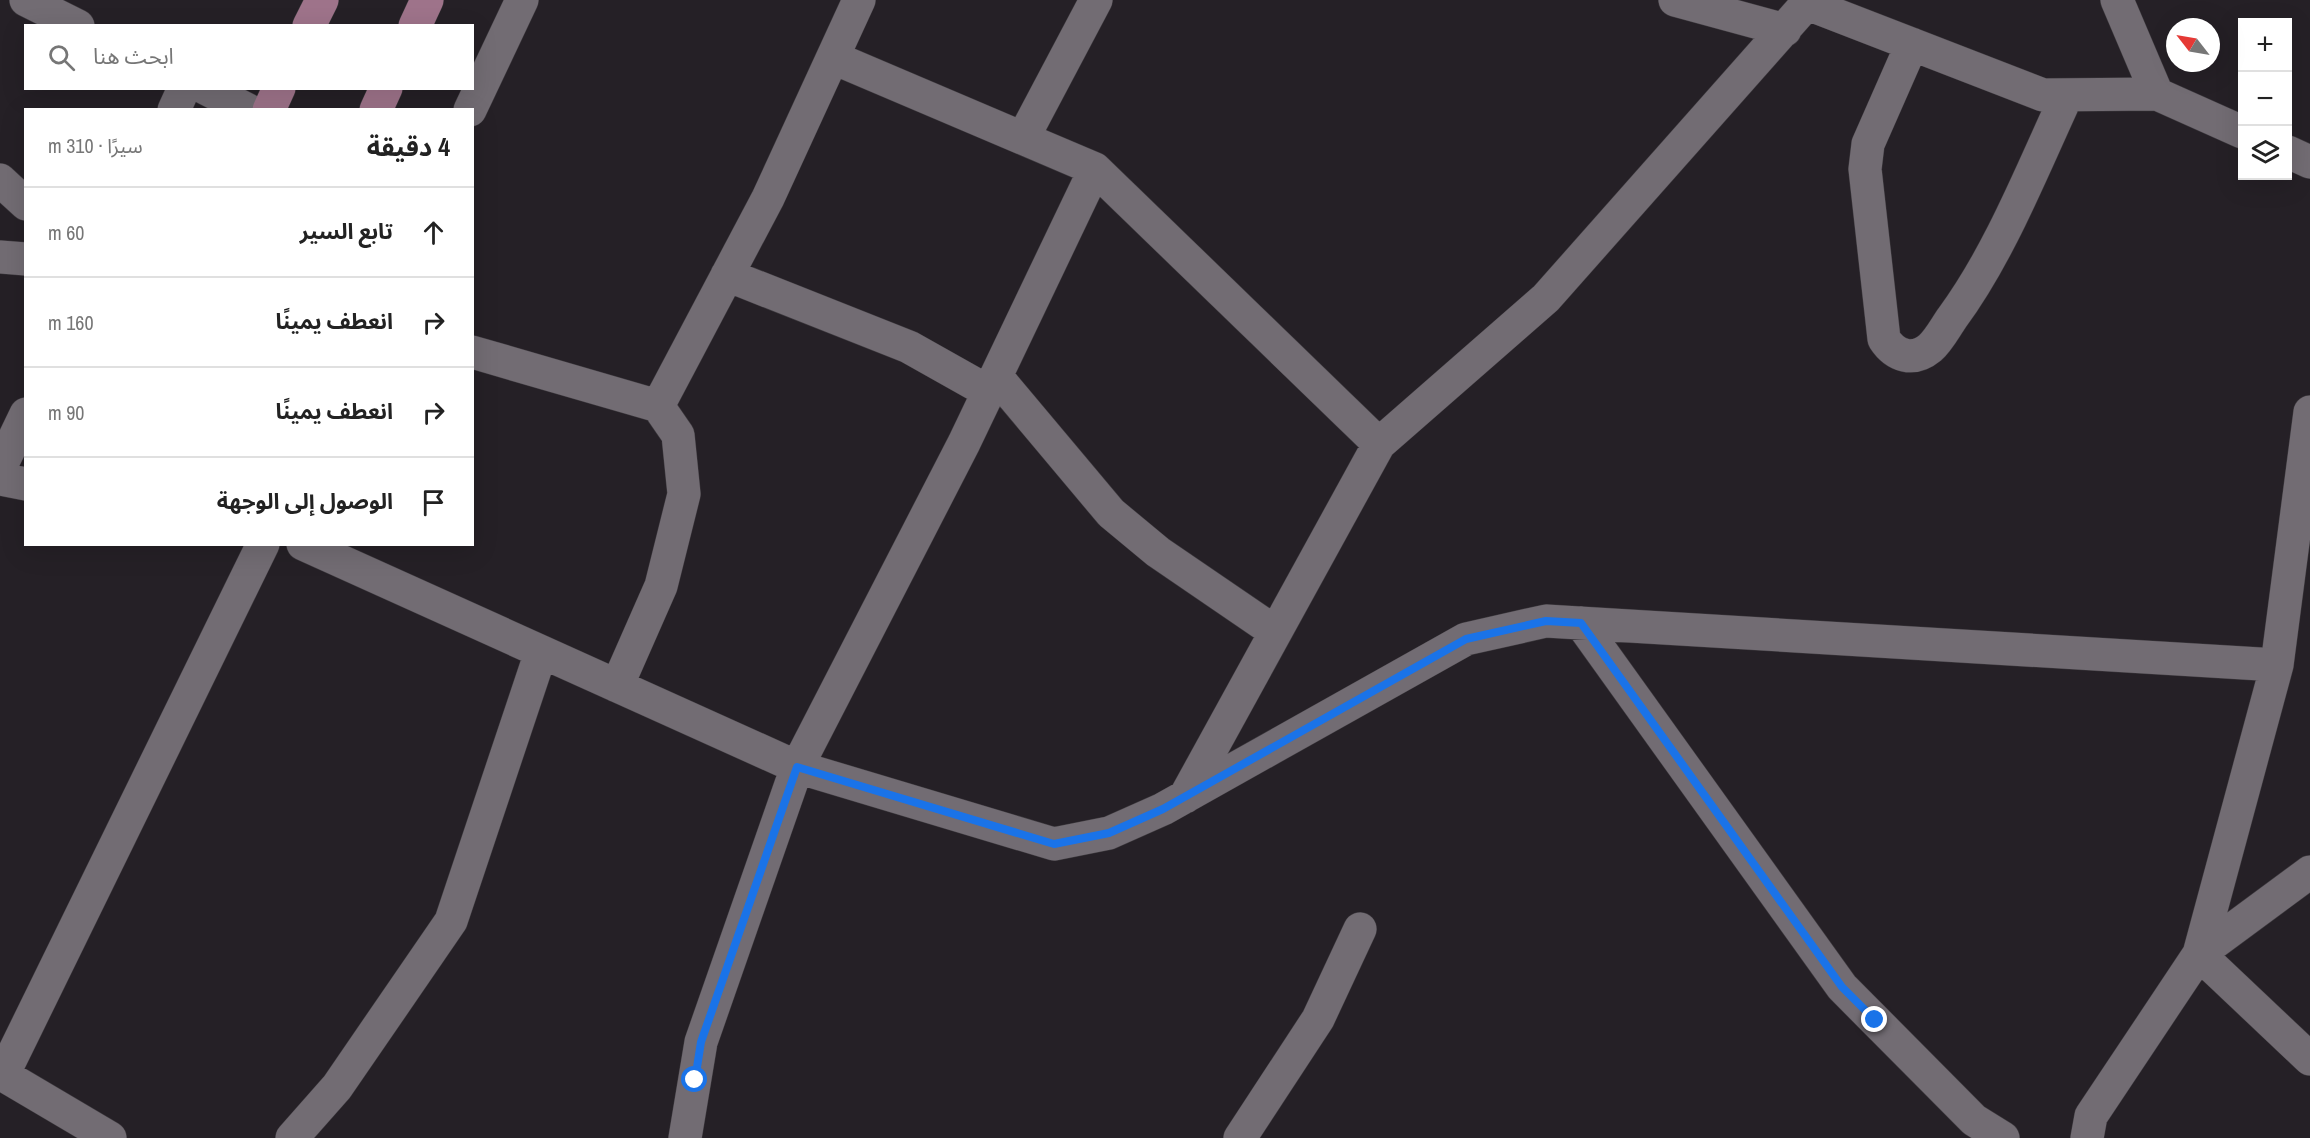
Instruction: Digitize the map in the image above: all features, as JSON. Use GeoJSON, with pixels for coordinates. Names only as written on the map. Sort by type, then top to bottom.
{"type":"FeatureCollection","features":[{"type":"Feature","properties":{"kind":"main road"},"geometry":{"type":"LineString","coordinates":[[310,24],[321,0]]}},
{"type":"Feature","properties":{"kind":"main road"},"geometry":{"type":"LineString","coordinates":[[417,24],[427,0]]}},
{"type":"Feature","properties":{"kind":"main road"},"geometry":{"type":"LineString","coordinates":[[270,108],[278,90]]}},
{"type":"Feature","properties":{"kind":"main road"},"geometry":{"type":"LineString","coordinates":[[377,108],[385,90]]}},
{"type":"Feature","properties":{"kind":"street"},"geometry":{"type":"LineString","coordinates":[[26,0],[74,24]]}},
{"type":"Feature","properties":{"kind":"street"},"geometry":{"type":"LineString","coordinates":[[471,108],[522,0]]}},
{"type":"Feature","properties":{"kind":"street"},"geometry":{"type":"LineString","coordinates":[[658,406],[768,198],[859,0]]}},
{"type":"Feature","properties":{"kind":"street"},"geometry":{"type":"LineString","coordinates":[[1023,138],[1096,0]]}},
{"type":"Feature","properties":{"kind":"street"},"geometry":{"type":"LineString","coordinates":[[1675,0],[1785,30]]}},
{"type":"Feature","properties":{"kind":"street"},"geometry":{"type":"LineString","coordinates":[[2117,0],[2157,94]]}},
{"type":"Feature","properties":{"kind":"street"},"geometry":{"type":"LineString","coordinates":[[1185,797],[1379,444],[1546,298],[1809,2],[2043,96],[2157,94],[2238,130]]}},
{"type":"Feature","properties":{"kind":"street"},"geometry":{"type":"LineString","coordinates":[[1912,44],[1868,144],[1865,169],[1884,339],[1890,348],[1906,356],[1918,355],[1930,347],[1969,296],[2011,214],[2067,95]]}},
{"type":"Feature","properties":{"kind":"street"},"geometry":{"type":"LineString","coordinates":[[834,58],[1095,169],[1379,444]]}},
{"type":"Feature","properties":{"kind":"street"},"geometry":{"type":"LineString","coordinates":[[175,108],[183,90]]}},
{"type":"Feature","properties":{"kind":"street"},"geometry":{"type":"LineString","coordinates":[[210,90],[244,108]]}},
{"type":"Feature","properties":{"kind":"street"},"geometry":{"type":"LineString","coordinates":[[2292,154],[2310,162]]}},
{"type":"Feature","properties":{"kind":"street"},"geometry":{"type":"LineString","coordinates":[[686,1138],[701,1042],[797,767],[992,384],[1095,169]]}},
{"type":"Feature","properties":{"kind":"street"},"geometry":{"type":"LineString","coordinates":[[0,180],[24,202]]}},
{"type":"Feature","properties":{"kind":"street"},"geometry":{"type":"LineString","coordinates":[[0,256],[24,259]]}},
{"type":"Feature","properties":{"kind":"street"},"geometry":{"type":"LineString","coordinates":[[728,275],[909,347],[992,384],[1111,513],[1158,552],[1275,632]]}},
{"type":"Feature","properties":{"kind":"street"},"geometry":{"type":"LineString","coordinates":[[474,353],[658,406],[678,435],[684,494],[661,586],[616,686]]}},
{"type":"Feature","properties":{"kind":"street"},"geometry":{"type":"LineString","coordinates":[[2087,1138],[2091,1116],[2199,954],[2277,665],[2310,412]]}},
{"type":"Feature","properties":{"kind":"street"},"geometry":{"type":"LineString","coordinates":[[0,468],[24,418]]}},
{"type":"Feature","properties":{"kind":"street"},"geometry":{"type":"LineString","coordinates":[[0,479],[24,484]]}},
{"type":"Feature","properties":{"kind":"street"},"geometry":{"type":"LineString","coordinates":[[111,1138],[2,1074],[262,546]]}},
{"type":"Feature","properties":{"kind":"street"},"geometry":{"type":"LineString","coordinates":[[307,546],[797,767],[1054,844],[1109,833],[1185,797],[1466,639],[1546,621],[2277,665]]}},
{"type":"Feature","properties":{"kind":"street"},"geometry":{"type":"LineString","coordinates":[[1581,623],[1842,987],[1974,1120],[2003,1138]]}},
{"type":"Feature","properties":{"kind":"street"},"geometry":{"type":"LineString","coordinates":[[292,1138],[337,1087],[451,921],[541,652]]}},
{"type":"Feature","properties":{"kind":"street"},"geometry":{"type":"LineString","coordinates":[[2199,954],[2310,872]]}},
{"type":"Feature","properties":{"kind":"street"},"geometry":{"type":"LineString","coordinates":[[1240,1138],[1318,1019],[1360,929]]}},
{"type":"Feature","properties":{"kind":"street"},"geometry":{"type":"LineString","coordinates":[[2199,954],[2310,1059]]}},
{"type":"Feature","properties":{"kind":"route"},"geometry":{"type":"LineString","coordinates":[[695,1080],[701,1042],[797,767],[1054,844],[1109,833],[1163,809],[1466,639],[1546,621],[1581,623],[1842,987],[1875,1020]]}}]}
